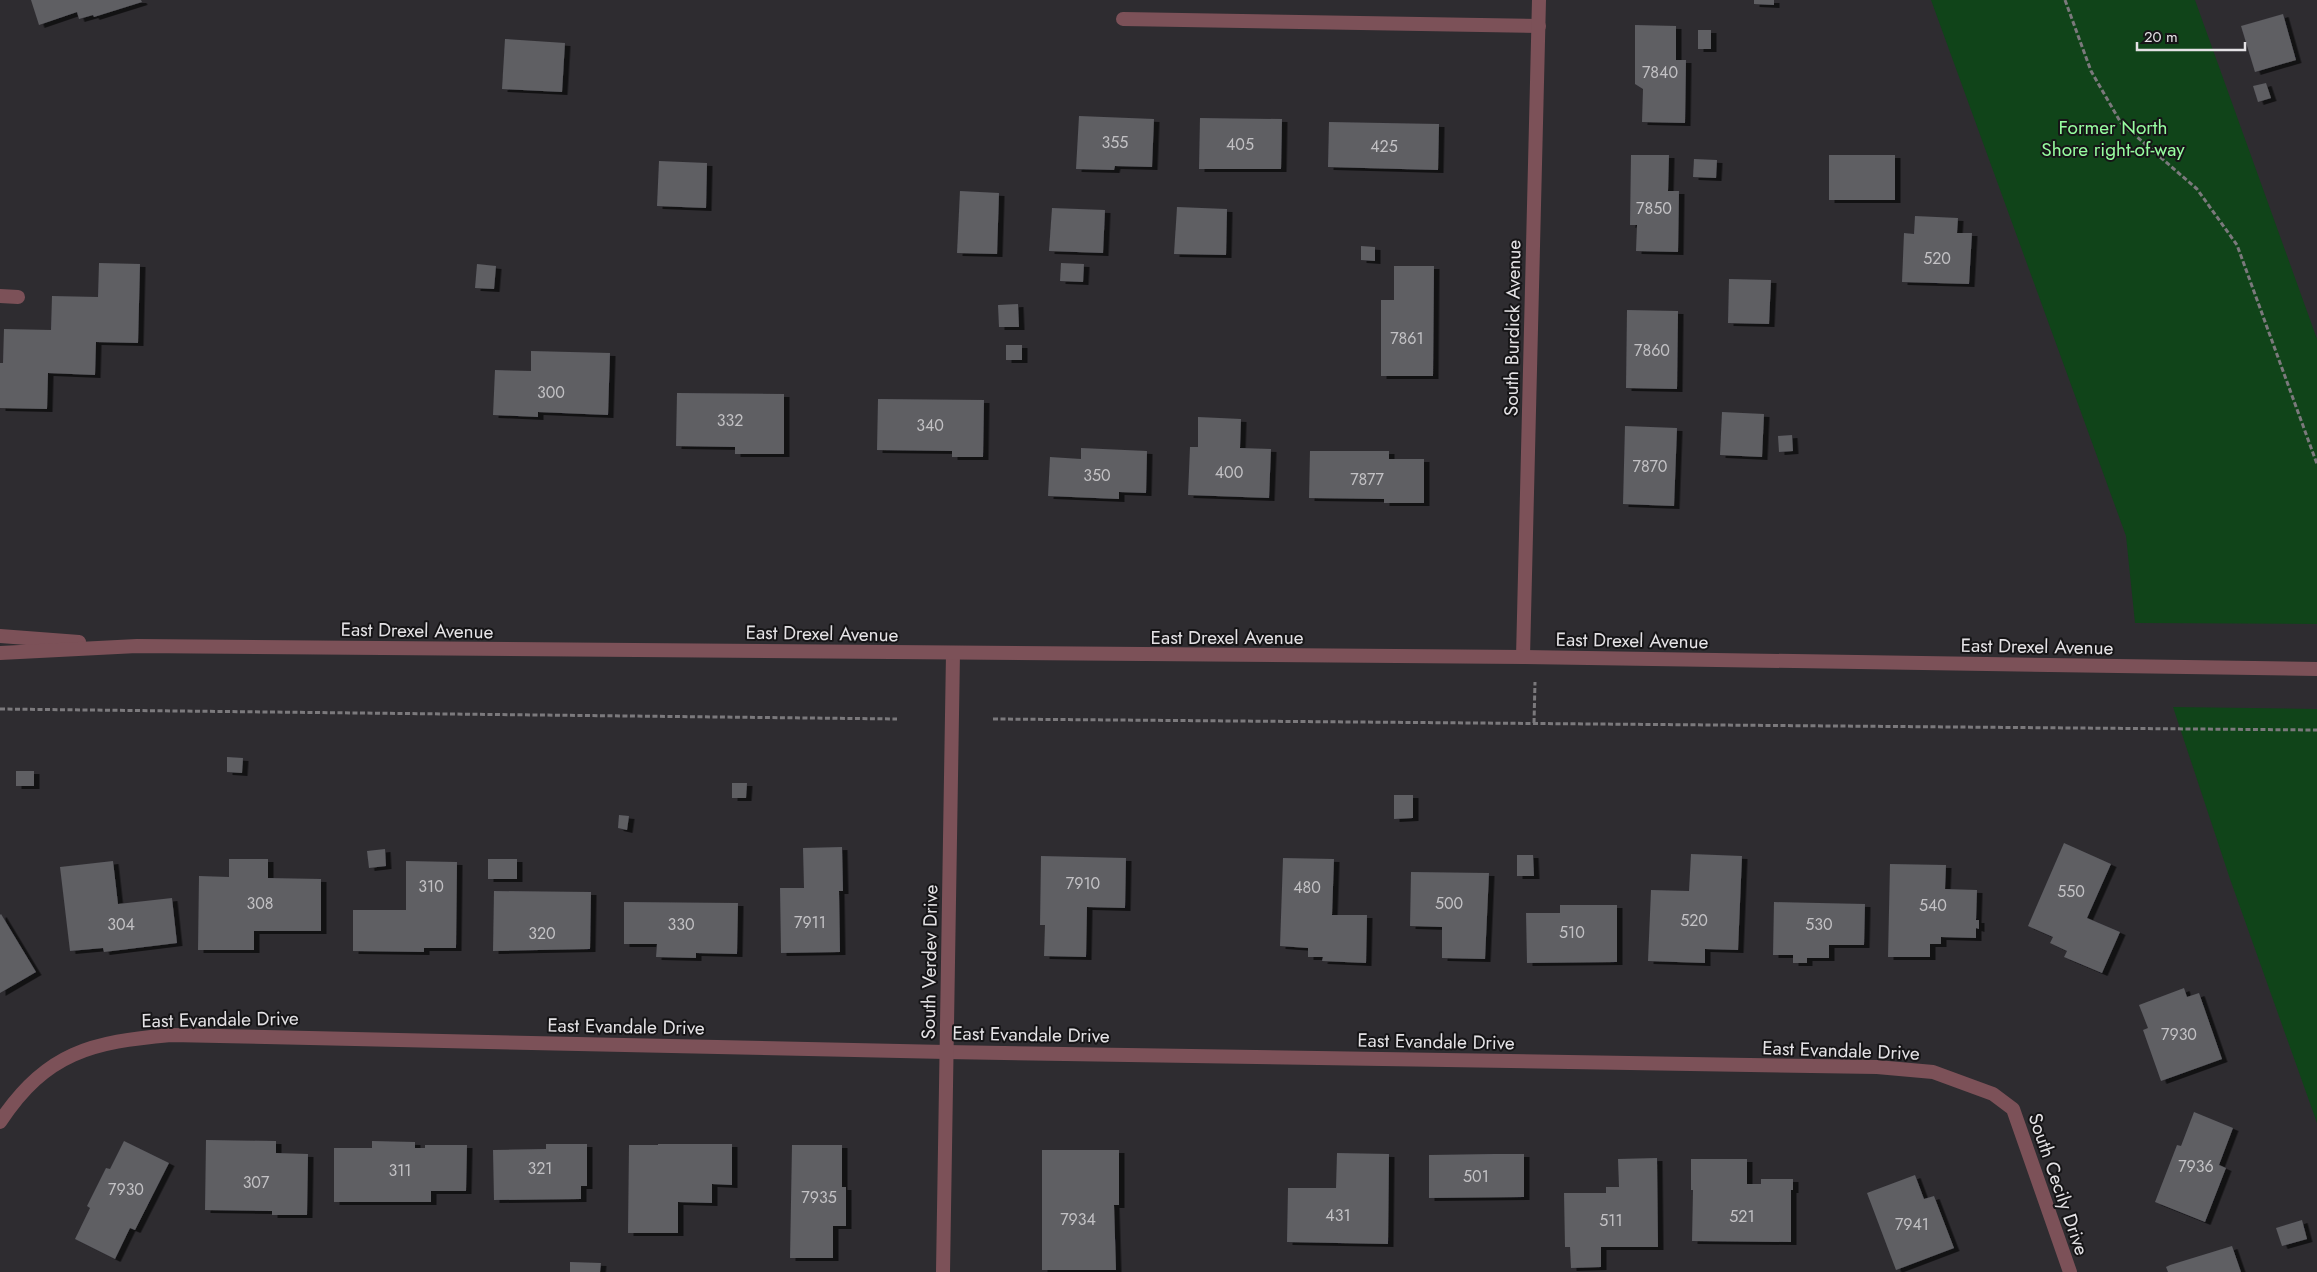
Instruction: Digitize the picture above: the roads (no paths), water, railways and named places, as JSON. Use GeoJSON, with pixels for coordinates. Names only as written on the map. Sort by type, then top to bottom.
{"type":"FeatureCollection","features":[{"type":"Feature","properties":{"kind":"street","name":"South Burdick Avenue"},"geometry":{"type":"LineString","coordinates":[[1529,657],[1539,0]]}},
{"type":"Feature","properties":{"kind":"street"},"geometry":{"type":"LineString","coordinates":[[1123,19],[1538,26]]}},
{"type":"Feature","properties":{"kind":"street"},"geometry":{"type":"LineString","coordinates":[[0,296],[18,297]]}},
{"type":"Feature","properties":{"kind":"street","name":"East Drexel Avenue"},"geometry":{"type":"LineString","coordinates":[[0,636],[137,646]]}},
{"type":"Feature","properties":{"kind":"street","name":"East Drexel Avenue"},"geometry":{"type":"LineString","coordinates":[[0,653],[137,646],[1529,657],[2317,668]]}},
{"type":"Feature","properties":{"kind":"street","name":"South Verdev Drive"},"geometry":{"type":"LineString","coordinates":[[943,1272],[953,653]]}},
{"type":"Feature","properties":{"kind":"street","name":"East Evandale Drive"},"geometry":{"type":"LineString","coordinates":[[0,1122],[19,1096],[59,1061],[83,1050],[119,1040],[171,1035],[946,1052],[1877,1067],[1933,1072],[1993,1094],[2014,1109]]}},
{"type":"Feature","properties":{"kind":"street","name":"South Cecily Drive"},"geometry":{"type":"LineString","coordinates":[[2014,1109],[2070,1272]]}},
{"type":"Feature","properties":{"kind":"park label","name":"Former North Shore right-of-way"},"geometry":{"type":"Point","coordinates":[2113,138]}}]}
